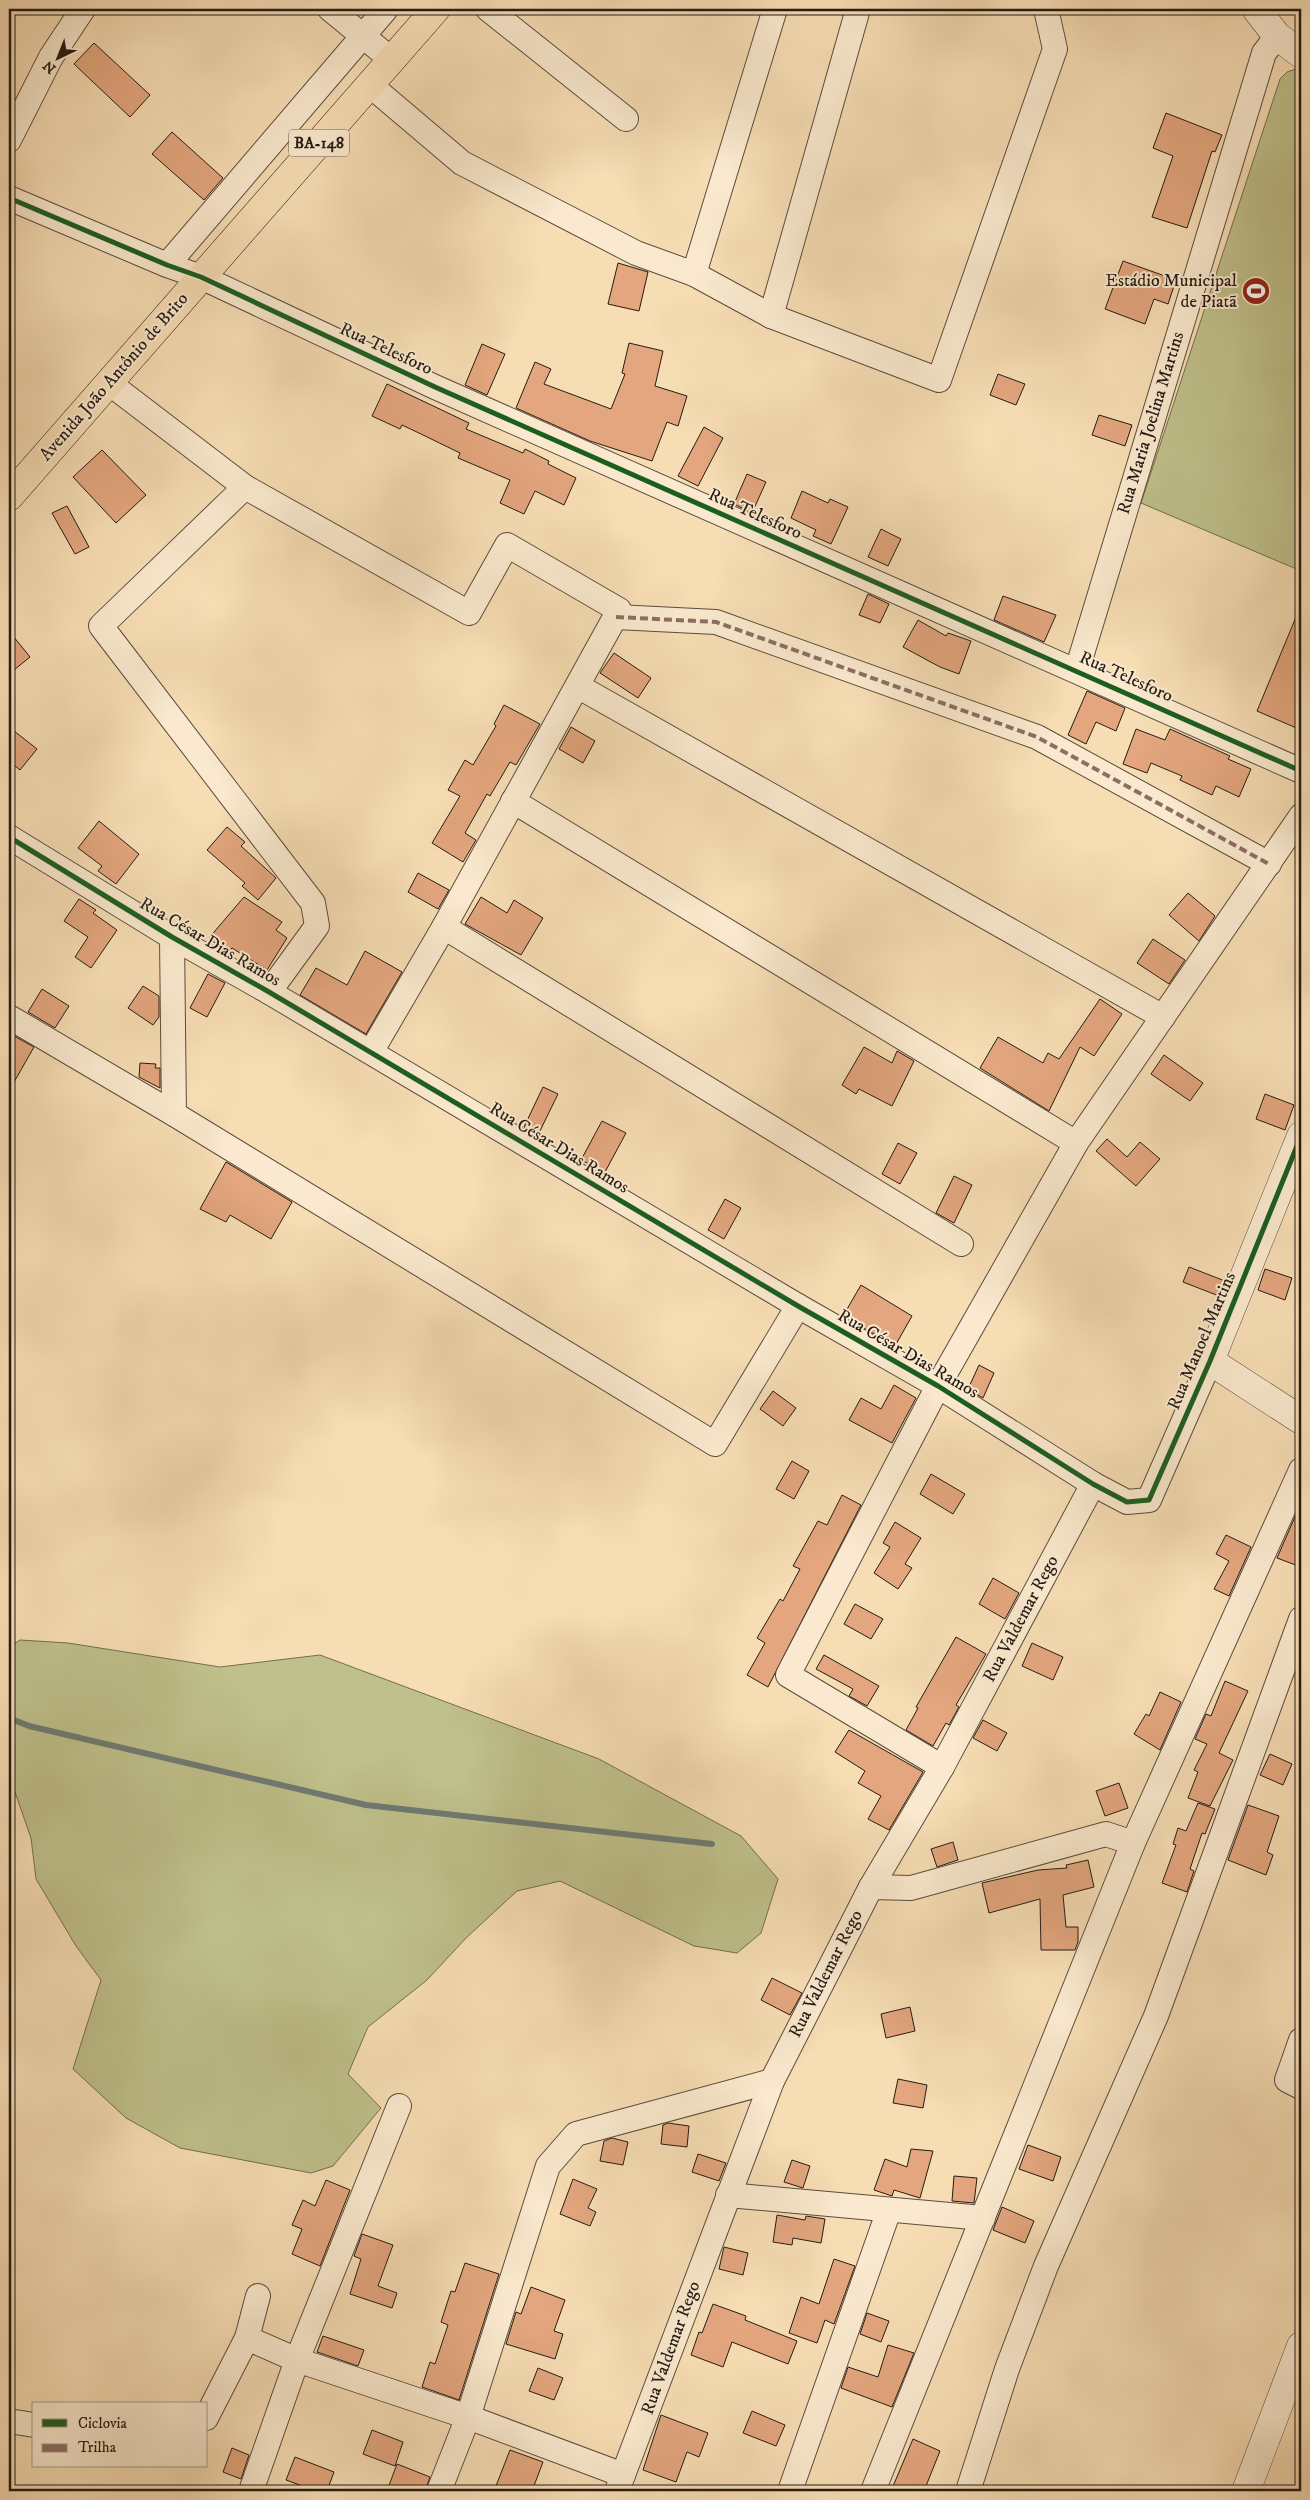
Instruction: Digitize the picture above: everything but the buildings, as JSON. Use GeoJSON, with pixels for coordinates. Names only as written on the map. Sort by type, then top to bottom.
{"type":"FeatureCollection","features":[{"type":"Feature","properties":{"kind":"main road","name":"Avenida João Antônio de Brito"},"geometry":{"type":"LineString","coordinates":[[9,497],[436,9]]}},
{"type":"Feature","properties":{"kind":"street"},"geometry":{"type":"LineString","coordinates":[[9,140],[52,57],[82,9]]}},
{"type":"Feature","properties":{"kind":"street"},"geometry":{"type":"LineString","coordinates":[[330,9],[392,60]]}},
{"type":"Feature","properties":{"kind":"street"},"geometry":{"type":"LineString","coordinates":[[167,266],[386,9]]}},
{"type":"Feature","properties":{"kind":"street"},"geometry":{"type":"LineString","coordinates":[[488,9],[626,118]]}},
{"type":"Feature","properties":{"kind":"street"},"geometry":{"type":"LineString","coordinates":[[694,274],[775,9]]}},
{"type":"Feature","properties":{"kind":"street"},"geometry":{"type":"LineString","coordinates":[[771,316],[858,9]]}},
{"type":"Feature","properties":{"kind":"street"},"geometry":{"type":"LineString","coordinates":[[370,85],[462,163],[636,253],[694,274],[771,316],[939,380],[1055,50],[1046,9]]}},
{"type":"Feature","properties":{"kind":"street"},"geometry":{"type":"LineString","coordinates":[[1256,9],[1277,36],[1301,54]]}},
{"type":"Feature","properties":{"kind":"street","name":"Rua Maria Joelina Martins"},"geometry":{"type":"LineString","coordinates":[[1076,670],[1264,53],[1277,36]]}},
{"type":"Feature","properties":{"kind":"street","name":"Rua Telesforo"},"geometry":{"type":"LineString","coordinates":[[9,198],[167,266],[201,277],[435,387],[1301,771]]}},
{"type":"Feature","properties":{"kind":"street"},"geometry":{"type":"LineString","coordinates":[[108,383],[245,487],[469,613],[507,545],[620,610],[444,926],[371,1052]]}},
{"type":"Feature","properties":{"kind":"street"},"geometry":{"type":"LineString","coordinates":[[245,487],[101,626],[313,903],[317,926],[269,992]]}},
{"type":"Feature","properties":{"kind":"street"},"geometry":{"type":"LineString","coordinates":[[616,616],[716,622],[1037,737],[1268,864]]}},
{"type":"Feature","properties":{"kind":"street"},"geometry":{"type":"LineString","coordinates":[[581,688],[1163,1017]]}},
{"type":"Feature","properties":{"kind":"street"},"geometry":{"type":"LineString","coordinates":[[514,801],[1076,1143]]}},
{"type":"Feature","properties":{"kind":"street"},"geometry":{"type":"LineString","coordinates":[[942,1767],[788,1675],[938,1386],[1076,1143],[1301,816]]}},
{"type":"Feature","properties":{"kind":"street","name":"Rua César Dias Ramos"},"geometry":{"type":"LineString","coordinates":[[9,837],[172,937],[371,1052],[798,1306],[938,1386],[1094,1484]]}},
{"type":"Feature","properties":{"kind":"street"},"geometry":{"type":"LineString","coordinates":[[444,926],[961,1244]]}},
{"type":"Feature","properties":{"kind":"street"},"geometry":{"type":"LineString","coordinates":[[172,937],[174,1114]]}},
{"type":"Feature","properties":{"kind":"street"},"geometry":{"type":"LineString","coordinates":[[9,1017],[174,1114],[715,1444],[798,1306]]}},
{"type":"Feature","properties":{"kind":"street","name":"Rua Manoel Martins"},"geometry":{"type":"LineString","coordinates":[[1094,1484],[1127,1502],[1149,1500],[1210,1361],[1301,1136]]}},
{"type":"Feature","properties":{"kind":"street"},"geometry":{"type":"LineString","coordinates":[[1210,1361],[1301,1420]]}},
{"type":"Feature","properties":{"kind":"street"},"geometry":{"type":"LineString","coordinates":[[873,2491],[1133,1843],[1301,1470]]}},
{"type":"Feature","properties":{"kind":"street","name":"Rua Valdemar Rego"},"geometry":{"type":"LineString","coordinates":[[620,2483],[772,2081],[871,1887],[942,1767],[1094,1484]]}},
{"type":"Feature","properties":{"kind":"street"},"geometry":{"type":"LineString","coordinates":[[968,2491],[1008,2368],[1043,2276],[1156,2016],[1301,1619]]}},
{"type":"Feature","properties":{"kind":"street"},"geometry":{"type":"LineString","coordinates":[[871,1887],[911,1888],[1106,1834],[1133,1843]]}},
{"type":"Feature","properties":{"kind":"street"},"geometry":{"type":"LineString","coordinates":[[1301,2040],[1287,2080],[1301,2087]]}},
{"type":"Feature","properties":{"kind":"street"},"geometry":{"type":"LineString","coordinates":[[439,2491],[468,2417],[548,2166],[576,2134],[772,2081]]}},
{"type":"Feature","properties":{"kind":"street"},"geometry":{"type":"LineString","coordinates":[[251,2491],[297,2360],[399,2106]]}},
{"type":"Feature","properties":{"kind":"street"},"geometry":{"type":"LineString","coordinates":[[728,2195],[983,2218]]}},
{"type":"Feature","properties":{"kind":"street"},"geometry":{"type":"LineString","coordinates":[[790,2491],[889,2210]]}},
{"type":"Feature","properties":{"kind":"street"},"geometry":{"type":"LineString","coordinates":[[208,2414],[247,2338],[258,2296]]}},
{"type":"Feature","properties":{"kind":"street"},"geometry":{"type":"LineString","coordinates":[[247,2338],[297,2360],[468,2417],[620,2483]]}},
{"type":"Feature","properties":{"kind":"street"},"geometry":{"type":"LineString","coordinates":[[1246,2491],[1296,2380],[1301,2346]]}},
{"type":"Feature","properties":{"kind":"street"},"geometry":{"type":"LineString","coordinates":[[9,2421],[32,2425]]}},
{"type":"Feature","properties":{"kind":"green space","name":"Estádio Municipal de Piatã"},"geometry":{"type":"Polygon","coordinates":[[[1296,69],[1301,73],[1301,571],[1141,503],[1280,79],[1287,72],[1296,69]]]}},
{"type":"Feature","properties":{"kind":"green space"},"geometry":{"type":"Polygon","coordinates":[[[20,1640],[68,1643],[220,1667],[320,1655],[599,1759],[741,1836],[778,1879],[761,1933],[737,1953],[694,1946],[560,1881],[517,1891],[466,1938],[427,1980],[368,2027],[348,2074],[381,2108],[333,2166],[311,2173],[180,2148],[126,2118],[73,2069],[101,1980],[76,1946],[36,1879],[31,1838],[9,1775],[9,1647],[20,1640]]]}},
{"type":"Feature","properties":{"kind":"waterway"},"geometry":{"type":"LineString","coordinates":[[9,1718],[29,1726],[366,1805],[712,1844]]}},
{"type":"Feature","properties":{"kind":"marked path"},"geometry":{"type":"LineString","coordinates":[[616,617],[716,622],[1037,737],[1269,864]]}},
{"type":"Feature","properties":{"kind":"cycle path"},"geometry":{"type":"LineString","coordinates":[[9,198],[167,265],[201,277],[435,387],[1301,771]]}},
{"type":"Feature","properties":{"kind":"cycle path"},"geometry":{"type":"LineString","coordinates":[[9,837],[172,937],[269,992],[798,1306],[938,1386],[1093,1484],[1127,1502],[1149,1500],[1210,1361],[1301,1136]]}},
{"type":"Feature","properties":{"kind":"place","name":"Estádio Municipal de Piatã"},"geometry":{"type":"Point","coordinates":[1256,291]}}]}
